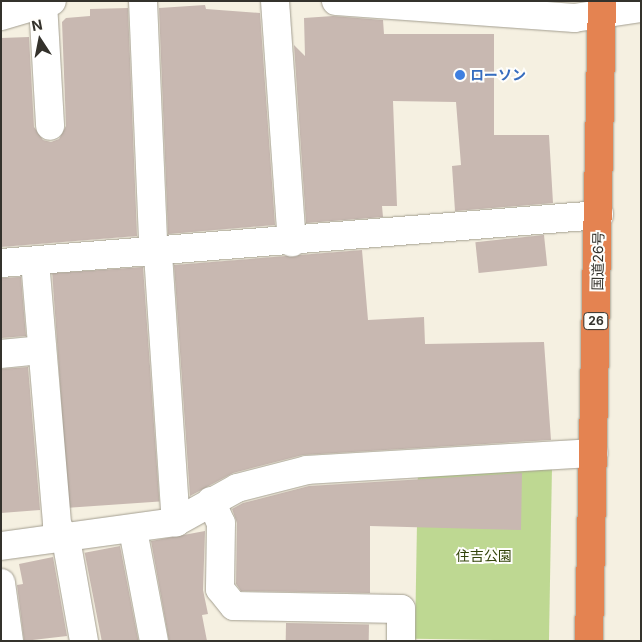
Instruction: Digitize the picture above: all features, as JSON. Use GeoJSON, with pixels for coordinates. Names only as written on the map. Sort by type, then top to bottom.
{"type":"FeatureCollection","features":[{"type":"Feature","properties":{"kind":"highway","name":"国道26号"},"geometry":{"type":"LineString","coordinates":[[589,641],[599,215],[601,9]]}},
{"type":"Feature","properties":{"kind":"street"},"geometry":{"type":"LineString","coordinates":[[143,1],[152,242],[158,254],[176,522]]}},
{"type":"Feature","properties":{"kind":"street"},"geometry":{"type":"LineString","coordinates":[[275,1],[292,242]]}},
{"type":"Feature","properties":{"kind":"street"},"geometry":{"type":"LineString","coordinates":[[336,1],[601,9],[641,8]]}},
{"type":"Feature","properties":{"kind":"street"},"geometry":{"type":"LineString","coordinates":[[1,16],[47,2],[50,126]]}},
{"type":"Feature","properties":{"kind":"street"},"geometry":{"type":"LineString","coordinates":[[1,263],[158,254],[599,215]]}},
{"type":"Feature","properties":{"kind":"street"},"geometry":{"type":"LineString","coordinates":[[35,261],[57,524],[66,539],[84,641]]}},
{"type":"Feature","properties":{"kind":"street"},"geometry":{"type":"LineString","coordinates":[[1,354],[42,350]]}},
{"type":"Feature","properties":{"kind":"street"},"geometry":{"type":"LineString","coordinates":[[1,546],[133,530],[176,522],[211,501],[272,477],[307,470],[593,453]]}},
{"type":"Feature","properties":{"kind":"street"},"geometry":{"type":"LineString","coordinates":[[211,501],[221,523],[220,589],[234,606],[401,609],[401,641]]}},
{"type":"Feature","properties":{"kind":"street"},"geometry":{"type":"LineString","coordinates":[[133,530],[154,641]]}},
{"type":"Feature","properties":{"kind":"street"},"geometry":{"type":"LineString","coordinates":[[1,583],[9,641]]}},
{"type":"Feature","properties":{"kind":"green space","name":"住吉公園"},"geometry":{"type":"Polygon","coordinates":[[[418,465],[552,467],[549,641],[415,639],[418,465]]]}},
{"type":"Feature","properties":{"kind":"building"},"geometry":{"type":"Polygon","coordinates":[[[205,5],[206,9],[260,13],[275,225],[168,234],[159,8],[205,5]]]}},
{"type":"Feature","properties":{"kind":"building"},"geometry":{"type":"Polygon","coordinates":[[[128,8],[137,236],[1,247],[1,38],[29,37],[34,127],[43,140],[51,142],[59,139],[66,126],[62,22],[66,18],[90,16],[90,9],[128,8]]]}},
{"type":"Feature","properties":{"kind":"building"},"geometry":{"type":"Polygon","coordinates":[[[333,16],[383,20],[384,34],[494,34],[494,135],[549,135],[553,203],[455,211],[452,166],[461,165],[456,102],[393,101],[397,206],[382,206],[383,217],[306,223],[294,45],[305,56],[304,18],[333,16]]]}},
{"type":"Feature","properties":{"kind":"building"},"geometry":{"type":"Polygon","coordinates":[[[544,235],[547,266],[479,273],[475,242],[544,235]]]}},
{"type":"Feature","properties":{"kind":"building"},"geometry":{"type":"Polygon","coordinates":[[[362,250],[368,320],[424,317],[425,344],[544,342],[551,440],[303,455],[233,473],[190,496],[174,265],[362,250]]]}},
{"type":"Feature","properties":{"kind":"building"},"geometry":{"type":"Polygon","coordinates":[[[143,267],[159,501],[69,508],[52,273],[143,267]]]}},
{"type":"Feature","properties":{"kind":"building"},"geometry":{"type":"Polygon","coordinates":[[[21,277],[26,336],[1,338],[1,278],[21,277]]]}},
{"type":"Feature","properties":{"kind":"building"},"geometry":{"type":"Polygon","coordinates":[[[28,367],[40,510],[1,513],[1,369],[28,367]]]}},
{"type":"Feature","properties":{"kind":"building"},"geometry":{"type":"Polygon","coordinates":[[[522,473],[521,530],[370,526],[370,593],[241,591],[236,584],[237,523],[232,509],[243,503],[309,486],[522,473]]]}},
{"type":"Feature","properties":{"kind":"building"},"geometry":{"type":"Polygon","coordinates":[[[205,531],[203,590],[208,614],[202,615],[207,641],[169,641],[151,541],[205,531]]]}},
{"type":"Feature","properties":{"kind":"building"},"geometry":{"type":"Polygon","coordinates":[[[120,546],[138,641],[102,641],[85,553],[120,546]]]}},
{"type":"Feature","properties":{"kind":"building"},"geometry":{"type":"Polygon","coordinates":[[[53,557],[67,636],[24,641],[17,585],[23,584],[19,564],[53,557]]]}},
{"type":"Feature","properties":{"kind":"building"},"geometry":{"type":"Polygon","coordinates":[[[286,623],[369,624],[369,641],[286,641],[286,623]]]}},
{"type":"Feature","properties":{"kind":"place","name":"ローソン"},"geometry":{"type":"Point","coordinates":[460,75]}}]}
